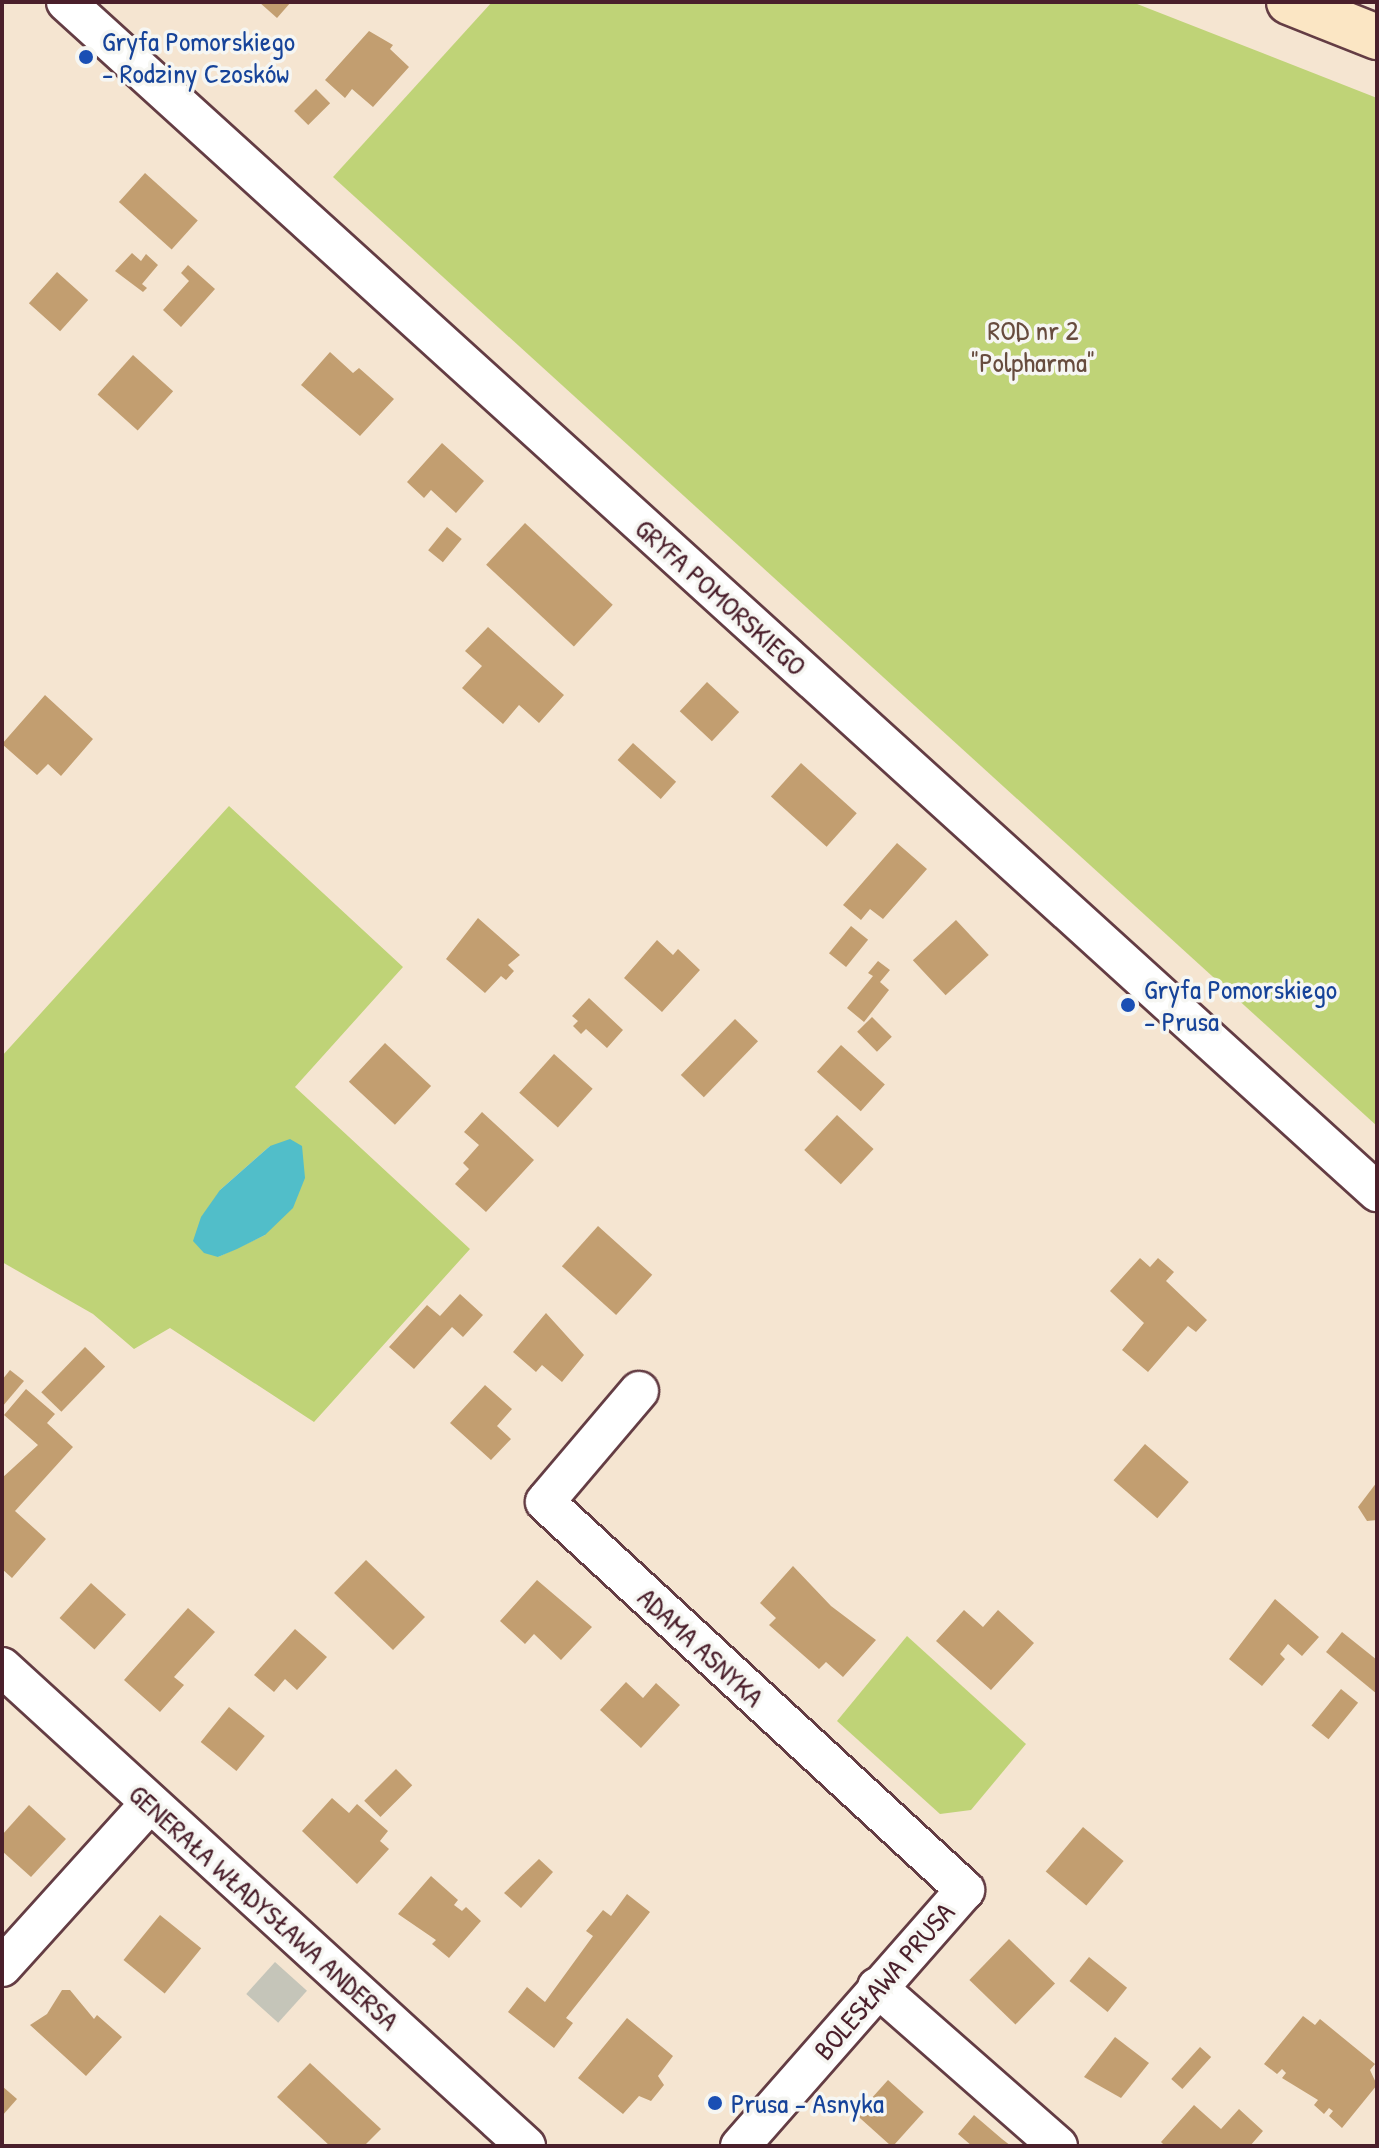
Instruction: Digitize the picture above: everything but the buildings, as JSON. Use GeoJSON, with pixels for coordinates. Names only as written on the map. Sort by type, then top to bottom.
{"type":"FeatureCollection","features":[{"type":"Feature","properties":{"kind":"main road"},"geometry":{"type":"LineString","coordinates":[[1289,2],[1377,37]]}},
{"type":"Feature","properties":{"kind":"street","name":"GRYFA POMORSKIEGO"},"geometry":{"type":"LineString","coordinates":[[66,2],[1377,1192]]}},
{"type":"Feature","properties":{"kind":"street","name":"ADAMA ASNYKA"},"geometry":{"type":"LineString","coordinates":[[639,1391],[545,1502],[965,1890]]}},
{"type":"Feature","properties":{"kind":"street","name":"GENERAŁA WŁADYSŁAWA ANDERSA"},"geometry":{"type":"LineString","coordinates":[[2,1667],[526,2146]]}},
{"type":"Feature","properties":{"kind":"street"},"geometry":{"type":"LineString","coordinates":[[2,1967],[150,1803]]}},
{"type":"Feature","properties":{"kind":"street","name":"BOLESŁAWA PRUSA"},"geometry":{"type":"LineString","coordinates":[[740,2146],[965,1890]]}},
{"type":"Feature","properties":{"kind":"street"},"geometry":{"type":"LineString","coordinates":[[877,1987],[1058,2146]]}},
{"type":"Feature","properties":{"kind":"shaded area"},"geometry":{"type":"Polygon","coordinates":[[[275,1962],[307,1991],[278,2023],[246,1994],[275,1962]]]}},
{"type":"Feature","properties":{"kind":"green space","name":"ROD nr 2 \"Polpharma\""},"geometry":{"type":"Polygon","coordinates":[[[492,2],[1132,2],[1377,98],[1377,1126],[333,177],[492,2]]]}},
{"type":"Feature","properties":{"kind":"green space"},"geometry":{"type":"Polygon","coordinates":[[[229,806],[403,967],[295,1087],[470,1249],[314,1422],[170,1328],[134,1349],[93,1314],[2,1262],[2,1056],[229,806]],[[270,1146],[220,1190],[218,1257],[265,1235],[270,1146]]]}},
{"type":"Feature","properties":{"kind":"green space"},"geometry":{"type":"Polygon","coordinates":[[[907,1636],[1026,1744],[971,1810],[940,1814],[837,1721],[907,1636]]]}},
{"type":"Feature","properties":{"kind":"water"},"geometry":{"type":"Polygon","coordinates":[[[290,1139],[302,1146],[305,1178],[293,1208],[265,1235],[218,1257],[204,1253],[193,1241],[201,1217],[220,1190],[270,1146],[290,1139]]]}},
{"type":"Feature","properties":{"kind":"place","name":"Gryfa Pomorskiego - Rodziny Czosków"},"geometry":{"type":"Point","coordinates":[86,57]}},
{"type":"Feature","properties":{"kind":"place","name":"Gryfa Pomorskiego - Prusa"},"geometry":{"type":"Point","coordinates":[1128,1005]}},
{"type":"Feature","properties":{"kind":"place","name":"Prusa - Asnyka"},"geometry":{"type":"Point","coordinates":[715,2103]}}]}
